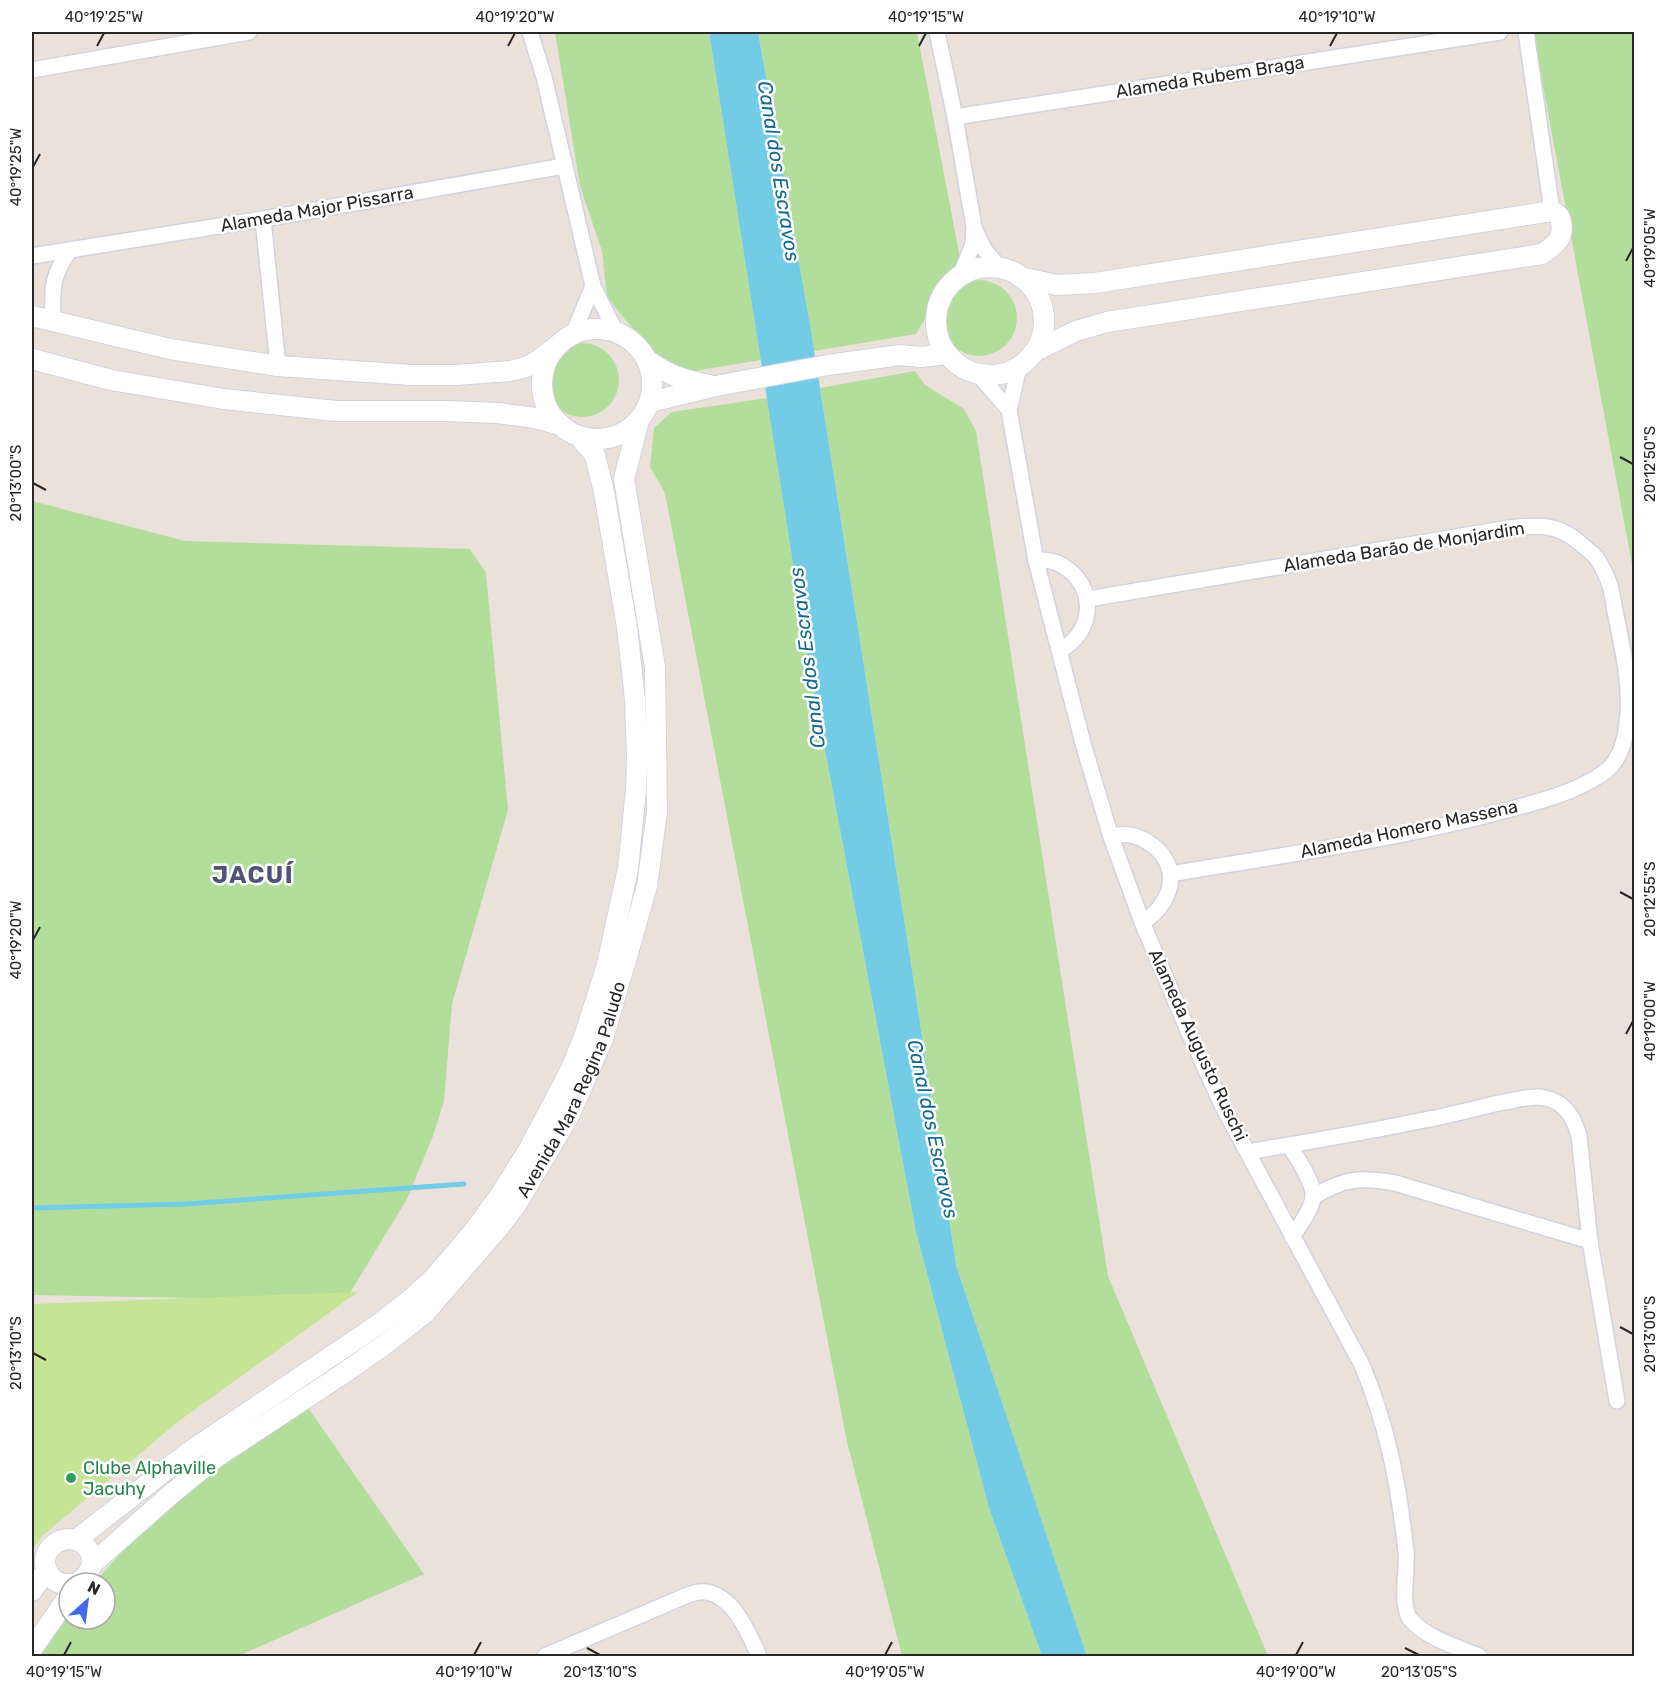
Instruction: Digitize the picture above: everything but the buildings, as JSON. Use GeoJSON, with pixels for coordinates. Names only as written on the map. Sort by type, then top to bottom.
{"type":"FeatureCollection","features":[{"type":"Feature","properties":{"kind":"street"},"geometry":{"type":"LineString","coordinates":[[32,70],[249,32]]}},
{"type":"Feature","properties":{"kind":"street"},"geometry":{"type":"LineString","coordinates":[[530,32],[544,77],[593,286],[616,332]]}},
{"type":"Feature","properties":{"kind":"street"},"geometry":{"type":"LineString","coordinates":[[937,32],[955,117],[974,227],[973,244],[960,276]]}},
{"type":"Feature","properties":{"kind":"street","name":"Alameda Rubem Braga"},"geometry":{"type":"LineString","coordinates":[[955,117],[1500,32]]}},
{"type":"Feature","properties":{"kind":"street"},"geometry":{"type":"LineString","coordinates":[[1526,32],[1552,211]]}},
{"type":"Feature","properties":{"kind":"street","name":"Alameda Major Pissarra"},"geometry":{"type":"LineString","coordinates":[[32,256],[263,219],[564,166]]}},
{"type":"Feature","properties":{"kind":"street"},"geometry":{"type":"LineString","coordinates":[[1552,211],[1560,219],[1562,231],[1560,239],[1554,246],[1542,254],[1107,322],[1076,331],[1035,351],[1019,367],[999,375],[978,374],[961,367],[947,354],[938,336],[935,319],[939,302],[947,287],[960,276],[987,267],[1058,285],[1095,283],[1552,211]]}},
{"type":"Feature","properties":{"kind":"street"},"geometry":{"type":"LineString","coordinates":[[263,219],[278,366]]}},
{"type":"Feature","properties":{"kind":"street"},"geometry":{"type":"LineString","coordinates":[[974,227],[984,249],[1001,269]]}},
{"type":"Feature","properties":{"kind":"street"},"geometry":{"type":"LineString","coordinates":[[53,321],[52,287],[62,261],[70,250]]}},
{"type":"Feature","properties":{"kind":"street"},"geometry":{"type":"LineString","coordinates":[[1020,277],[1032,288],[1040,303],[1044,319],[1042,336],[1035,351]]}},
{"type":"Feature","properties":{"kind":"street"},"geometry":{"type":"LineString","coordinates":[[573,334],[593,286]]}},
{"type":"Feature","properties":{"kind":"street"},"geometry":{"type":"LineString","coordinates":[[32,315],[170,349],[278,366],[412,375],[487,373],[526,367],[573,334],[602,329],[616,332],[639,348],[652,373],[653,388],[650,402],[639,420],[629,429],[618,435],[592,439],[579,436],[561,425],[498,412],[336,411],[224,399],[111,380],[32,359]]}},
{"type":"Feature","properties":{"kind":"street"},"geometry":{"type":"LineString","coordinates":[[900,356],[938,336]]}},
{"type":"Feature","properties":{"kind":"street"},"geometry":{"type":"LineString","coordinates":[[557,346],[549,356],[542,380],[546,404],[561,425]]}},
{"type":"Feature","properties":{"kind":"street"},"geometry":{"type":"LineString","coordinates":[[650,402],[716,386],[828,365],[900,356],[921,357],[947,354]]}},
{"type":"Feature","properties":{"kind":"street"},"geometry":{"type":"LineString","coordinates":[[647,360],[681,379],[716,386]]}},
{"type":"Feature","properties":{"kind":"street","name":"Alameda Augusto Ruschi"},"geometry":{"type":"LineString","coordinates":[[1019,367],[1010,410],[1036,561],[1084,747],[1111,837],[1142,922],[1218,1095],[1362,1365],[1375,1396],[1393,1459],[1401,1510],[1407,1557],[1405,1602],[1407,1614],[1428,1634],[1479,1656]]}},
{"type":"Feature","properties":{"kind":"street"},"geometry":{"type":"LineString","coordinates":[[978,374],[1010,410]]}},
{"type":"Feature","properties":{"kind":"street","name":"Avenida Mara Regina Paludo"},"geometry":{"type":"LineString","coordinates":[[92,1564],[170,1494],[215,1458],[341,1375],[425,1313],[518,1202],[569,1116],[603,1039],[630,946],[647,885],[657,812],[655,667],[624,479],[639,420]]}},
{"type":"Feature","properties":{"kind":"street","name":"Avenida Mara Regina Paludo"},"geometry":{"type":"LineString","coordinates":[[76,1540],[189,1452],[376,1326],[433,1279],[474,1231],[501,1194],[529,1149],[571,1069],[607,965],[626,880],[637,758],[635,700],[627,627],[604,492],[595,455],[579,436]]}},
{"type":"Feature","properties":{"kind":"street","name":"Alameda Barão de Monjardim"},"geometry":{"type":"LineString","coordinates":[[1088,599],[1509,528],[1537,525],[1558,529],[1575,539],[1595,556],[1608,580],[1623,656],[1628,697],[1624,740]]}},
{"type":"Feature","properties":{"kind":"street"},"geometry":{"type":"LineString","coordinates":[[1036,561],[1047,560],[1059,563],[1073,572],[1081,582],[1088,599],[1083,627],[1077,638],[1060,650]]}},
{"type":"Feature","properties":{"kind":"street","name":"Alameda Homero Massena"},"geometry":{"type":"LineString","coordinates":[[1171,874],[1364,842],[1472,819],[1542,801],[1583,786],[1605,772],[1618,757],[1624,740]]}},
{"type":"Feature","properties":{"kind":"street"},"geometry":{"type":"LineString","coordinates":[[1111,837],[1123,834],[1136,836],[1148,842],[1162,856],[1171,874],[1163,902],[1149,919],[1142,922]]}},
{"type":"Feature","properties":{"kind":"street"},"geometry":{"type":"LineString","coordinates":[[1248,1152],[1419,1121],[1519,1099],[1547,1098],[1560,1104],[1575,1120],[1583,1160],[1590,1241],[1617,1401]]}},
{"type":"Feature","properties":{"kind":"street"},"geometry":{"type":"LineString","coordinates":[[1289,1145],[1309,1180],[1313,1197]]}},
{"type":"Feature","properties":{"kind":"street"},"geometry":{"type":"LineString","coordinates":[[1292,1237],[1313,1197],[1338,1184],[1370,1179],[1395,1183],[1590,1241]]}},
{"type":"Feature","properties":{"kind":"street"},"geometry":{"type":"LineString","coordinates":[[57,1580],[47,1570],[45,1559],[49,1549],[57,1541],[76,1540],[87,1548],[92,1564],[90,1571]]}},
{"type":"Feature","properties":{"kind":"street"},"geometry":{"type":"LineString","coordinates":[[32,1591],[47,1570]]}},
{"type":"Feature","properties":{"kind":"street"},"geometry":{"type":"LineString","coordinates":[[552,1655],[695,1592],[707,1592],[728,1603],[742,1620],[759,1656]]}},
{"type":"Feature","properties":{"kind":"street"},"geometry":{"type":"LineString","coordinates":[[32,1649],[57,1612]]}},
{"type":"Feature","properties":{"kind":"green space"},"geometry":{"type":"Polygon","coordinates":[[[555,32],[709,32],[761,360],[670,375],[607,297],[602,251],[580,186],[555,32]]]}},
{"type":"Feature","properties":{"kind":"green space"},"geometry":{"type":"Polygon","coordinates":[[[758,32],[917,32],[960,258],[916,334],[814,351],[758,32]]]}},
{"type":"Feature","properties":{"kind":"green space"},"geometry":{"type":"Polygon","coordinates":[[[1533,32],[1634,32],[1634,575],[1533,32]]]}},
{"type":"Feature","properties":{"kind":"green space"},"geometry":{"type":"Polygon","coordinates":[[[972,280],[986,280],[1000,286],[1011,297],[1017,311],[1014,333],[1006,345],[986,356],[972,356],[958,350],[947,339],[941,325],[941,311],[947,297],[958,286],[972,280]]]}},
{"type":"Feature","properties":{"kind":"green space"},"geometry":{"type":"Polygon","coordinates":[[[575,343],[589,343],[603,349],[613,359],[619,373],[619,387],[613,401],[603,411],[589,417],[575,417],[561,411],[551,401],[545,387],[545,373],[551,359],[561,349],[575,343]]]}},
{"type":"Feature","properties":{"kind":"green space"},"geometry":{"type":"Polygon","coordinates":[[[915,371],[925,385],[964,409],[976,431],[1108,1276],[1268,1656],[1087,1656],[956,1265],[820,388],[915,371]]]}},
{"type":"Feature","properties":{"kind":"green space"},"geometry":{"type":"Polygon","coordinates":[[[767,398],[809,665],[916,1232],[989,1508],[1042,1656],[902,1656],[847,1442],[665,493],[650,467],[654,428],[672,412],[767,398]]]}},
{"type":"Feature","properties":{"kind":"green space"},"geometry":{"type":"Polygon","coordinates":[[[32,501],[185,541],[470,549],[486,573],[508,810],[452,1004],[444,1101],[433,1136],[407,1199],[345,1301],[32,1295],[32,501]]]}},
{"type":"Feature","properties":{"kind":"green space","name":"Clube Alphaville Jacuhy"},"geometry":{"type":"Polygon","coordinates":[[[358,1292],[179,1421],[42,1536],[32,1550],[32,1304],[358,1292]]]}},
{"type":"Feature","properties":{"kind":"green space"},"geometry":{"type":"Polygon","coordinates":[[[306,1405],[424,1574],[238,1656],[32,1656],[57,1625],[57,1631],[117,1631],[117,1571],[105,1571],[147,1524],[182,1492],[306,1405]]]}},
{"type":"Feature","properties":{"kind":"water","name":"Canal dos Escravos"},"geometry":{"type":"Polygon","coordinates":[[[709,32],[758,32],[811,331],[956,1265],[1087,1656],[1042,1656],[989,1508],[916,1232],[809,665],[709,32]]]}},
{"type":"Feature","properties":{"kind":"waterway"},"geometry":{"type":"LineString","coordinates":[[32,1208],[186,1204],[464,1184]]}},
{"type":"Feature","properties":{"kind":"place","name":"Clube Alphaville Jacuhy"},"geometry":{"type":"Point","coordinates":[71,1478]}},
{"type":"Feature","properties":{"kind":"district","name":"JACUÍ"},"geometry":{"type":"Point","coordinates":[253,875]}}]}
